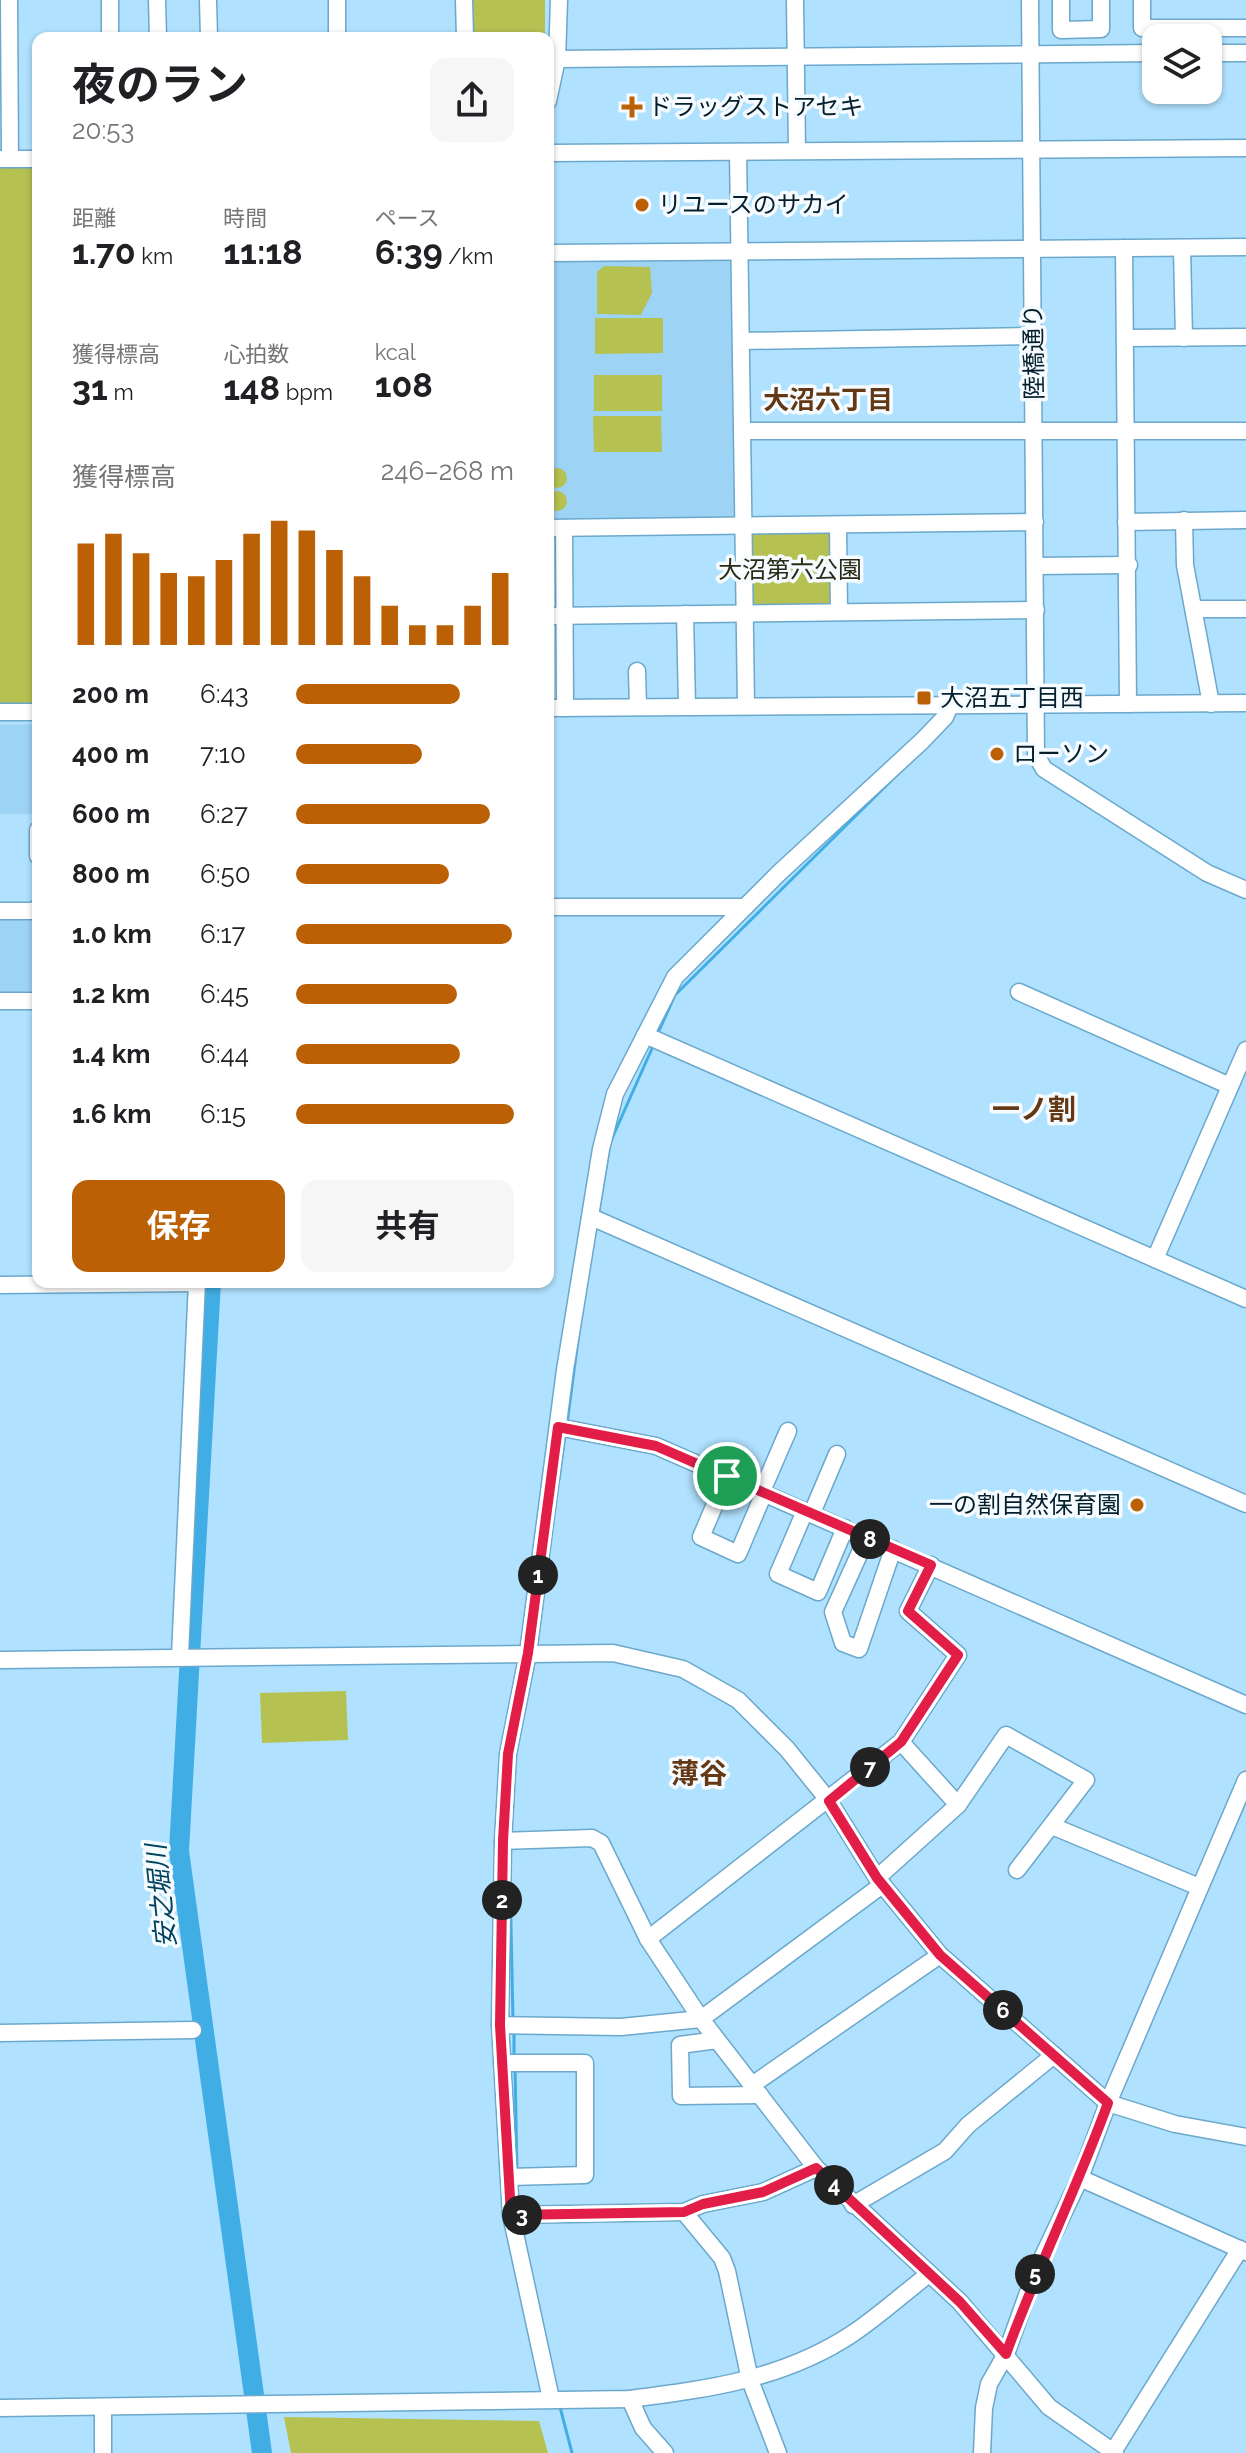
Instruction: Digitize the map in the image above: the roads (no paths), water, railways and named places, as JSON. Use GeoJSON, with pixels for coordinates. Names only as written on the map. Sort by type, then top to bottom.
{"type":"FeatureCollection","features":[{"type":"Feature","properties":{"kind":"street"},"geometry":{"type":"LineString","coordinates":[[9,0],[4,57],[5,159],[32,159]]}},
{"type":"Feature","properties":{"kind":"street"},"geometry":{"type":"LineString","coordinates":[[110,0],[110,32]]}},
{"type":"Feature","properties":{"kind":"street"},"geometry":{"type":"LineString","coordinates":[[157,0],[158,32]]}},
{"type":"Feature","properties":{"kind":"street"},"geometry":{"type":"LineString","coordinates":[[208,0],[209,32]]}},
{"type":"Feature","properties":{"kind":"street"},"geometry":{"type":"LineString","coordinates":[[337,0],[337,32]]}},
{"type":"Feature","properties":{"kind":"street"},"geometry":{"type":"LineString","coordinates":[[464,0],[465,32]]}},
{"type":"Feature","properties":{"kind":"street"},"geometry":{"type":"LineString","coordinates":[[554,73],[559,0]]}},
{"type":"Feature","properties":{"kind":"street"},"geometry":{"type":"LineString","coordinates":[[795,0],[797,151]]}},
{"type":"Feature","properties":{"kind":"street","name":"陸橋通り"},"geometry":{"type":"LineString","coordinates":[[1030,0],[1036,755],[1044,769],[1207,873],[1246,890]]}},
{"type":"Feature","properties":{"kind":"street"},"geometry":{"type":"LineString","coordinates":[[1061,0],[1061,30],[1101,29],[1101,0]]}},
{"type":"Feature","properties":{"kind":"street"},"geometry":{"type":"LineString","coordinates":[[1142,0],[1142,28],[1246,28]]}},
{"type":"Feature","properties":{"kind":"street"},"geometry":{"type":"LineString","coordinates":[[557,59],[1142,53]]}},
{"type":"Feature","properties":{"kind":"street"},"geometry":{"type":"LineString","coordinates":[[1222,53],[1246,53]]}},
{"type":"Feature","properties":{"kind":"street"},"geometry":{"type":"LineString","coordinates":[[554,153],[1246,148]]}},
{"type":"Feature","properties":{"kind":"street"},"geometry":{"type":"LineString","coordinates":[[738,152],[746,705]]}},
{"type":"Feature","properties":{"kind":"street"},"geometry":{"type":"LineString","coordinates":[[554,253],[1246,247]]}},
{"type":"Feature","properties":{"kind":"street"},"geometry":{"type":"LineString","coordinates":[[1124,248],[1128,704]]}},
{"type":"Feature","properties":{"kind":"street"},"geometry":{"type":"LineString","coordinates":[[1182,248],[1184,338]]}},
{"type":"Feature","properties":{"kind":"street"},"geometry":{"type":"LineString","coordinates":[[742,341],[1034,336]]}},
{"type":"Feature","properties":{"kind":"street"},"geometry":{"type":"LineString","coordinates":[[1125,338],[1246,337]]}},
{"type":"Feature","properties":{"kind":"street"},"geometry":{"type":"LineString","coordinates":[[743,431],[1246,431]]}},
{"type":"Feature","properties":{"kind":"street"},"geometry":{"type":"LineString","coordinates":[[1184,520],[1185,565],[1211,704]]}},
{"type":"Feature","properties":{"kind":"street"},"geometry":{"type":"LineString","coordinates":[[1126,522],[1246,520]]}},
{"type":"Feature","properties":{"kind":"street"},"geometry":{"type":"LineString","coordinates":[[1035,522],[556,528],[556,708],[1246,703]]}},
{"type":"Feature","properties":{"kind":"street"},"geometry":{"type":"LineString","coordinates":[[838,526],[839,612]]}},
{"type":"Feature","properties":{"kind":"street"},"geometry":{"type":"LineString","coordinates":[[1036,566],[1129,565]]}},
{"type":"Feature","properties":{"kind":"street"},"geometry":{"type":"LineString","coordinates":[[1194,609],[1246,609]]}},
{"type":"Feature","properties":{"kind":"street"},"geometry":{"type":"LineString","coordinates":[[556,616],[1036,610]]}},
{"type":"Feature","properties":{"kind":"street"},"geometry":{"type":"LineString","coordinates":[[685,614],[687,706]]}},
{"type":"Feature","properties":{"kind":"street"},"geometry":{"type":"LineString","coordinates":[[637,671],[638,707]]}},
{"type":"Feature","properties":{"kind":"street"},"geometry":{"type":"LineString","coordinates":[[556,2399],[511,2215],[500,2025],[503,1841],[508,1754],[528,1653],[558,1427],[601,1149],[615,1094],[675,977],[922,741],[945,717],[951,704]]}},
{"type":"Feature","properties":{"kind":"street"},"geometry":{"type":"LineString","coordinates":[[0,712],[32,712]]}},
{"type":"Feature","properties":{"kind":"street"},"geometry":{"type":"LineString","coordinates":[[554,907],[745,907]]}},
{"type":"Feature","properties":{"kind":"street"},"geometry":{"type":"LineString","coordinates":[[0,911],[32,911]]}},
{"type":"Feature","properties":{"kind":"street"},"geometry":{"type":"LineString","coordinates":[[1019,992],[1230,1086]]}},
{"type":"Feature","properties":{"kind":"street"},"geometry":{"type":"LineString","coordinates":[[0,1001],[32,1001]]}},
{"type":"Feature","properties":{"kind":"street"},"geometry":{"type":"LineString","coordinates":[[645,1035],[1246,1299]]}},
{"type":"Feature","properties":{"kind":"street"},"geometry":{"type":"LineString","coordinates":[[1155,1259],[1246,1050]]}},
{"type":"Feature","properties":{"kind":"street"},"geometry":{"type":"LineString","coordinates":[[591,1217],[1246,1504]]}},
{"type":"Feature","properties":{"kind":"street"},"geometry":{"type":"LineString","coordinates":[[0,1285],[32,1285]]}},
{"type":"Feature","properties":{"kind":"street"},"geometry":{"type":"LineString","coordinates":[[180,1656],[197,1288]]}},
{"type":"Feature","properties":{"kind":"street"},"geometry":{"type":"LineString","coordinates":[[558,1427],[656,1446],[1246,1705]]}},
{"type":"Feature","properties":{"kind":"street"},"geometry":{"type":"LineString","coordinates":[[727,1476],[701,1537],[738,1554],[788,1431]]}},
{"type":"Feature","properties":{"kind":"street"},"geometry":{"type":"LineString","coordinates":[[837,1454],[778,1574],[818,1592],[845,1528]]}},
{"type":"Feature","properties":{"kind":"street"},"geometry":{"type":"LineString","coordinates":[[867,1537],[833,1612],[843,1643],[859,1649],[893,1549]]}},
{"type":"Feature","properties":{"kind":"street"},"geometry":{"type":"LineString","coordinates":[[648,1939],[901,1742],[958,1655],[908,1611],[931,1565]]}},
{"type":"Feature","properties":{"kind":"street"},"geometry":{"type":"LineString","coordinates":[[0,1660],[613,1653],[683,1669],[710,1683],[755,1717],[829,1801],[879,1882],[940,1955],[1108,2103],[1175,2124],[1246,2137]]}},
{"type":"Feature","properties":{"kind":"street"},"geometry":{"type":"LineString","coordinates":[[500,2025],[621,2027],[701,2019],[879,1882],[958,1805],[1006,1735],[1086,1780],[1017,1870]]}},
{"type":"Feature","properties":{"kind":"street"},"geometry":{"type":"LineString","coordinates":[[901,1742],[958,1805]]}},
{"type":"Feature","properties":{"kind":"street"},"geometry":{"type":"LineString","coordinates":[[982,2453],[986,2396],[994,2372],[1006,2354],[1035,2273],[1080,2178],[1108,2103],[1246,1780]]}},
{"type":"Feature","properties":{"kind":"street"},"geometry":{"type":"LineString","coordinates":[[1052,1826],[1199,1887]]}},
{"type":"Feature","properties":{"kind":"street"},"geometry":{"type":"LineString","coordinates":[[503,1841],[592,1838],[601,1843],[648,1939],[701,2019],[816,2168],[929,2274],[1006,2354],[1049,2407],[1114,2452],[1243,2250],[1080,2178]]}},
{"type":"Feature","properties":{"kind":"street"},"geometry":{"type":"LineString","coordinates":[[717,2040],[680,2045],[681,2096],[756,2090],[940,1955]]}},
{"type":"Feature","properties":{"kind":"street"},"geometry":{"type":"LineString","coordinates":[[0,2033],[193,2030]]}},
{"type":"Feature","properties":{"kind":"street"},"geometry":{"type":"LineString","coordinates":[[853,2205],[945,2151],[968,2125],[1054,2055]]}},
{"type":"Feature","properties":{"kind":"street"},"geometry":{"type":"LineString","coordinates":[[502,2063],[585,2063],[585,2175],[509,2177]]}},
{"type":"Feature","properties":{"kind":"street"},"geometry":{"type":"LineString","coordinates":[[511,2215],[684,2212],[703,2204],[763,2192],[816,2168]]}},
{"type":"Feature","properties":{"kind":"street"},"geometry":{"type":"LineString","coordinates":[[684,2212],[722,2258],[750,2380],[778,2453]]}},
{"type":"Feature","properties":{"kind":"street"},"geometry":{"type":"LineString","coordinates":[[0,2408],[630,2399],[750,2380],[823,2350],[853,2333],[929,2274]]}},
{"type":"Feature","properties":{"kind":"street"},"geometry":{"type":"LineString","coordinates":[[630,2399],[643,2428],[665,2453]]}},
{"type":"Feature","properties":{"kind":"street"},"geometry":{"type":"LineString","coordinates":[[103,2407],[103,2453]]}},
{"type":"Feature","properties":{"kind":"waterway"},"geometry":{"type":"LineString","coordinates":[[658,1033],[675,995],[907,765]]}},
{"type":"Feature","properties":{"kind":"waterway"},"geometry":{"type":"LineString","coordinates":[[599,1210],[610,1143],[654,1044]]}},
{"type":"Feature","properties":{"kind":"waterway","name":"安之堀川"},"geometry":{"type":"LineString","coordinates":[[211,1288],[179,1851],[262,2453]]}},
{"type":"Feature","properties":{"kind":"waterway"},"geometry":{"type":"LineString","coordinates":[[567,1424],[580,1324]]}},
{"type":"Feature","properties":{"kind":"waterway"},"geometry":{"type":"LineString","coordinates":[[559,1479],[565,1435]]}},
{"type":"Feature","properties":{"kind":"waterway"},"geometry":{"type":"LineString","coordinates":[[510,1879],[513,2020]]}},
{"type":"Feature","properties":{"kind":"waterway"},"geometry":{"type":"LineString","coordinates":[[514,2031],[514,2056]]}},
{"type":"Feature","properties":{"kind":"waterway"},"geometry":{"type":"LineString","coordinates":[[515,2067],[517,2172]]}},
{"type":"Feature","properties":{"kind":"waterway"},"geometry":{"type":"LineString","coordinates":[[560,2407],[572,2453]]}},
{"type":"Feature","properties":{"kind":"place","name":"ドラッグストアセキ"},"geometry":{"type":"Point","coordinates":[632,107]}},
{"type":"Feature","properties":{"kind":"place","name":"リユースのサカイ"},"geometry":{"type":"Point","coordinates":[642,205]}},
{"type":"Feature","properties":{"kind":"place","name":"大沼五丁目西"},"geometry":{"type":"Point","coordinates":[924,698]}},
{"type":"Feature","properties":{"kind":"place","name":"ローソン"},"geometry":{"type":"Point","coordinates":[997,754]}},
{"type":"Feature","properties":{"kind":"place","name":"一の割自然保育園"},"geometry":{"type":"Point","coordinates":[1137,1505]}},
{"type":"Feature","properties":{"kind":"district","name":"大沼六丁目"},"geometry":{"type":"Point","coordinates":[828,400]}},
{"type":"Feature","properties":{"kind":"district","name":"一ノ割"},"geometry":{"type":"Point","coordinates":[1034,1109]}},
{"type":"Feature","properties":{"kind":"district","name":"薄谷"},"geometry":{"type":"Point","coordinates":[699,1773]}},
{"type":"Feature","properties":{"kind":"park label","name":"大沼第六公園"},"geometry":{"type":"Point","coordinates":[790,570]}}]}
